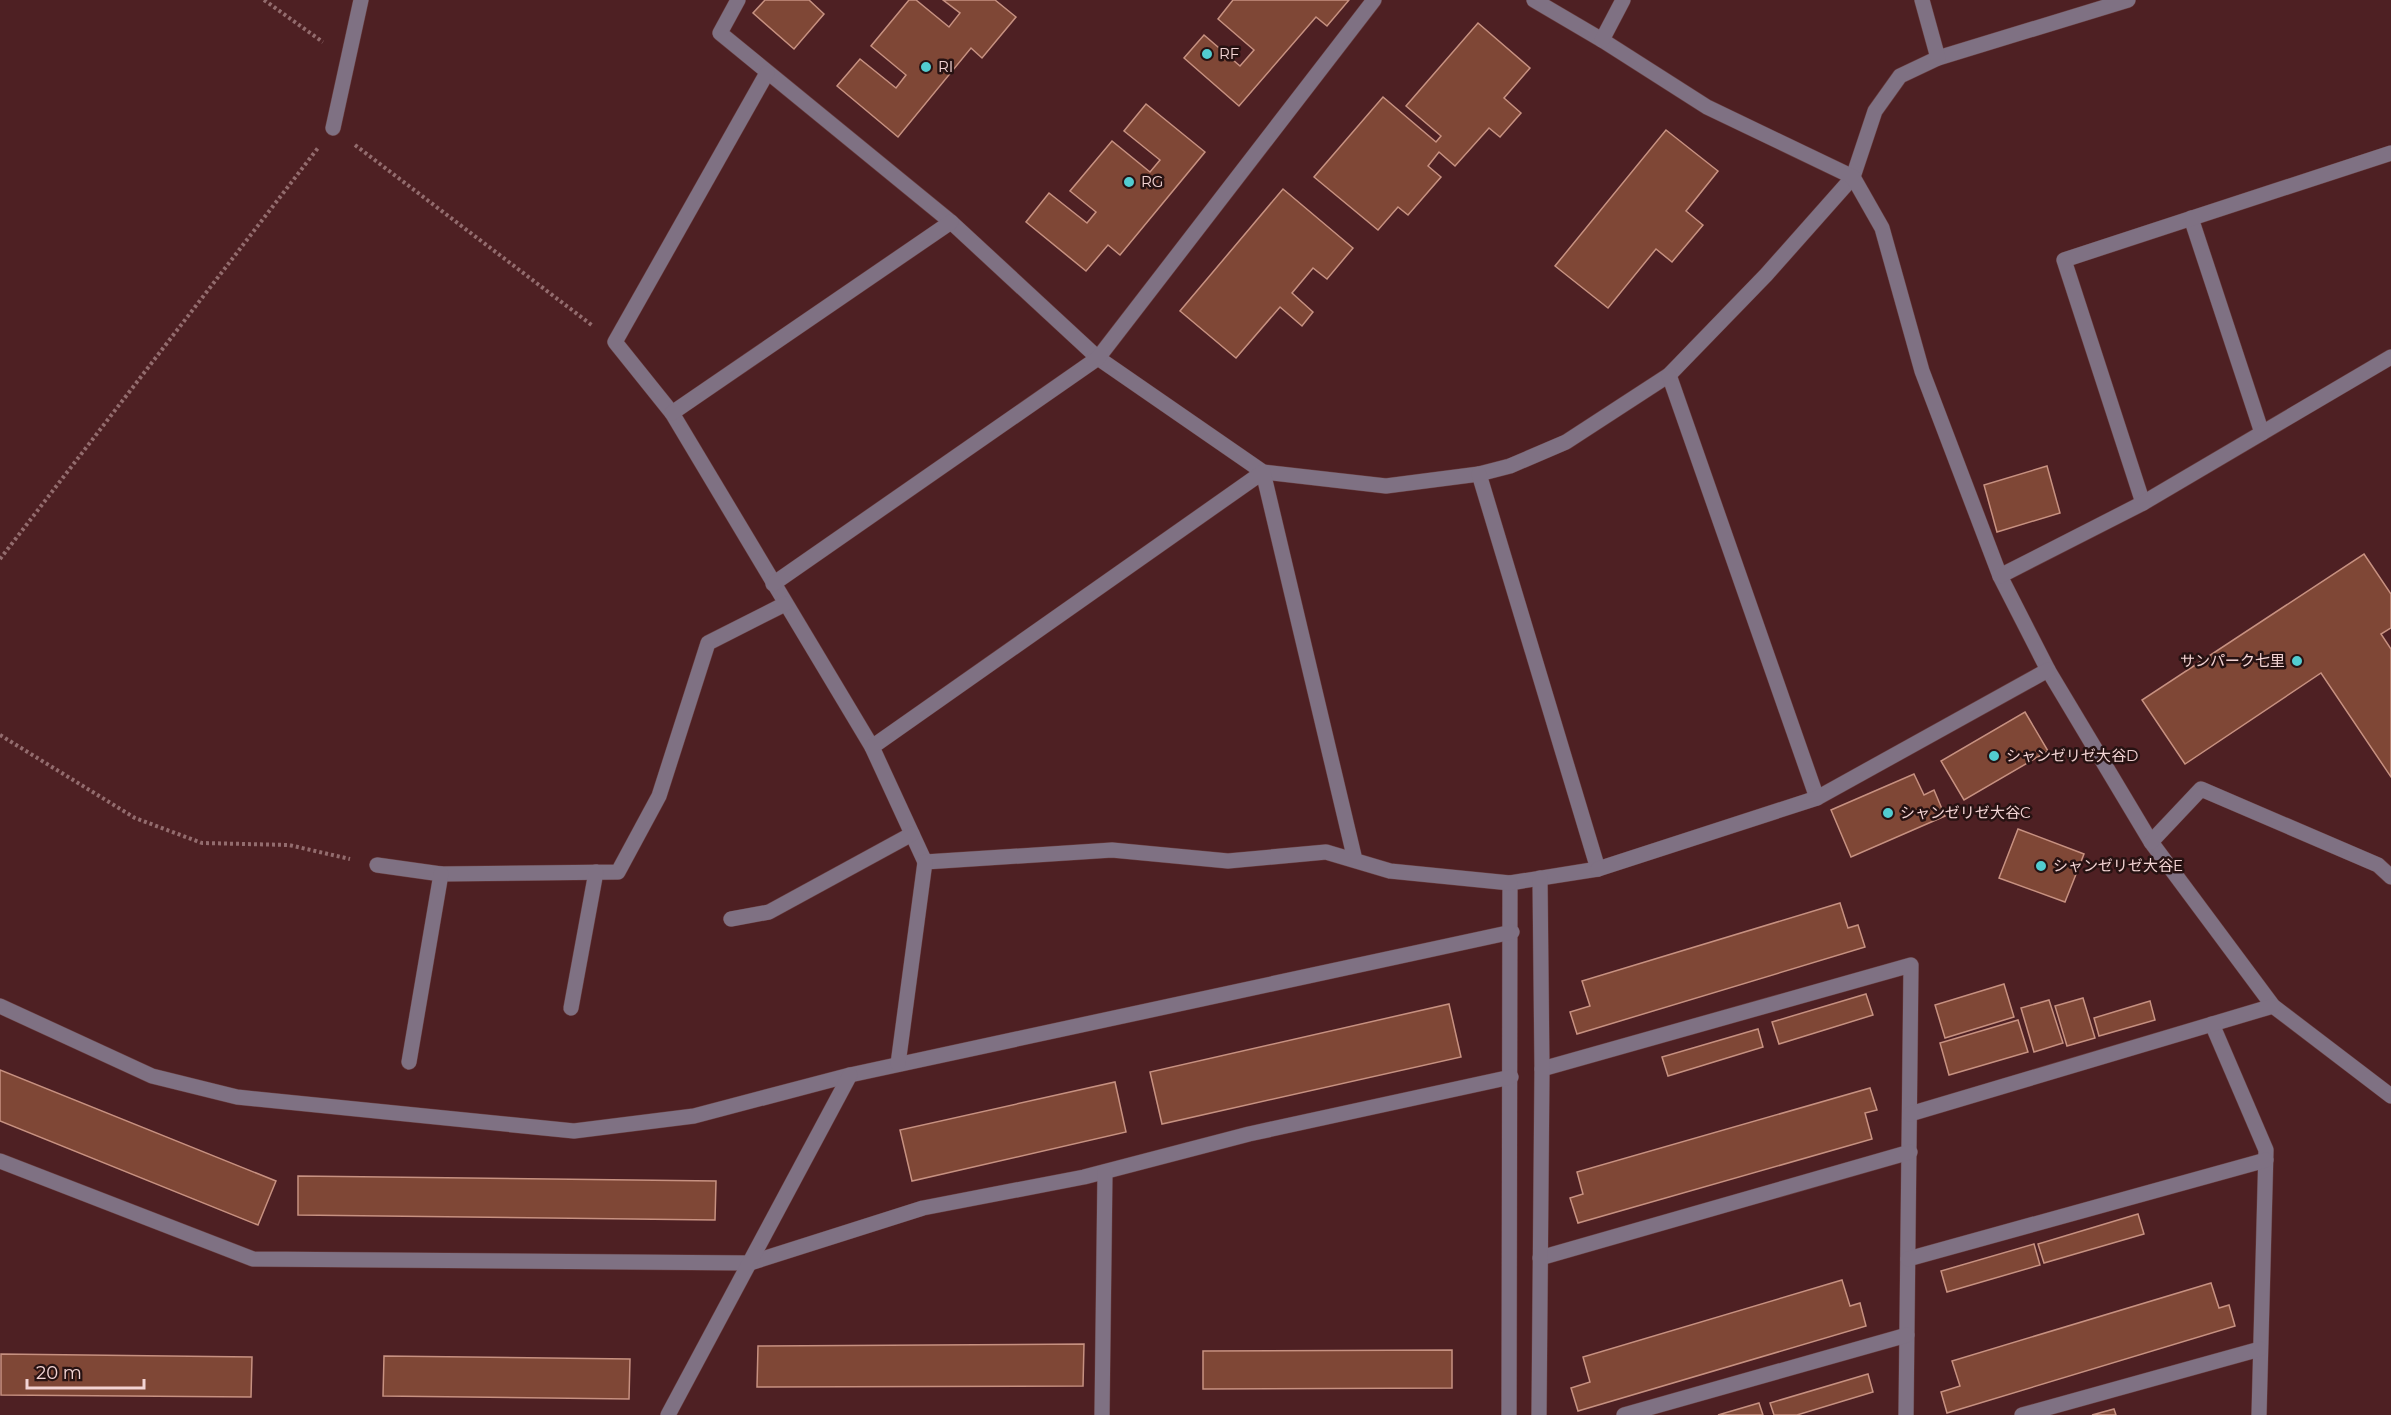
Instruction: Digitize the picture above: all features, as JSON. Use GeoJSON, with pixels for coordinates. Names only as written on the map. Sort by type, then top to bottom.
{"type":"FeatureCollection","features":[{"type":"Feature","properties":{"kind":"street"},"geometry":{"type":"LineString","coordinates":[[333,128],[361,0]]}},
{"type":"Feature","properties":{"kind":"street"},"geometry":{"type":"LineString","coordinates":[[738,0],[720,33],[951,222],[1098,358],[1263,472],[1386,486],[1479,474],[1510,466],[1566,442],[1669,375],[1766,275],[1853,177],[1875,111],[1900,76],[1938,58],[2090,6],[2128,0]]}},
{"type":"Feature","properties":{"kind":"street"},"geometry":{"type":"LineString","coordinates":[[773,584],[1098,358],[1374,0]]}},
{"type":"Feature","properties":{"kind":"street"},"geometry":{"type":"LineString","coordinates":[[1534,0],[1707,107],[1853,177],[1882,228],[1922,370],[2000,576],[2048,670],[2151,842],[2273,1006],[2391,1096]]}},
{"type":"Feature","properties":{"kind":"street"},"geometry":{"type":"LineString","coordinates":[[1602,40],[1623,0]]}},
{"type":"Feature","properties":{"kind":"street"},"geometry":{"type":"LineString","coordinates":[[1922,0],[1938,58]]}},
{"type":"Feature","properties":{"kind":"street"},"geometry":{"type":"LineString","coordinates":[[767,73],[615,342],[672,413],[872,747],[925,862],[898,1064]]}},
{"type":"Feature","properties":{"kind":"street"},"geometry":{"type":"LineString","coordinates":[[2143,502],[2064,260],[2391,153]]}},
{"type":"Feature","properties":{"kind":"street"},"geometry":{"type":"LineString","coordinates":[[2191,219],[2262,433]]}},
{"type":"Feature","properties":{"kind":"street"},"geometry":{"type":"LineString","coordinates":[[672,413],[951,222]]}},
{"type":"Feature","properties":{"kind":"street"},"geometry":{"type":"LineString","coordinates":[[2000,576],[2143,502],[2391,357]]}},
{"type":"Feature","properties":{"kind":"street"},"geometry":{"type":"LineString","coordinates":[[1669,375],[1817,798]]}},
{"type":"Feature","properties":{"kind":"street"},"geometry":{"type":"LineString","coordinates":[[872,747],[1263,472]]}},
{"type":"Feature","properties":{"kind":"street"},"geometry":{"type":"LineString","coordinates":[[1263,472],[1354,860]]}},
{"type":"Feature","properties":{"kind":"street"},"geometry":{"type":"LineString","coordinates":[[1479,474],[1598,869]]}},
{"type":"Feature","properties":{"kind":"street"},"geometry":{"type":"LineString","coordinates":[[377,865],[441,874],[618,872],[658,796],[708,643],[785,603]]}},
{"type":"Feature","properties":{"kind":"street"},"geometry":{"type":"LineString","coordinates":[[925,862],[1112,850],[1228,861],[1326,852],[1390,871],[1510,883],[1598,869],[1817,798],[2048,670]]}},
{"type":"Feature","properties":{"kind":"street"},"geometry":{"type":"LineString","coordinates":[[2151,842],[2201,789],[2378,865],[2391,877]]}},
{"type":"Feature","properties":{"kind":"street"},"geometry":{"type":"LineString","coordinates":[[731,919],[769,912],[912,834]]}},
{"type":"Feature","properties":{"kind":"street"},"geometry":{"type":"LineString","coordinates":[[571,1008],[596,873]]}},
{"type":"Feature","properties":{"kind":"street"},"geometry":{"type":"LineString","coordinates":[[410,1062],[441,874]]}},
{"type":"Feature","properties":{"kind":"street"},"geometry":{"type":"LineString","coordinates":[[1539,1415],[1542,1069],[1540,878]]}},
{"type":"Feature","properties":{"kind":"street"},"geometry":{"type":"LineString","coordinates":[[1509,1415],[1512,932],[1510,883]]}},
{"type":"Feature","properties":{"kind":"street"},"geometry":{"type":"LineString","coordinates":[[0,1006],[152,1076],[237,1097],[573,1131],[693,1116],[898,1064],[1512,932]]}},
{"type":"Feature","properties":{"kind":"street"},"geometry":{"type":"LineString","coordinates":[[1542,1069],[1911,965],[1906,1415]]}},
{"type":"Feature","properties":{"kind":"street"},"geometry":{"type":"LineString","coordinates":[[1910,1114],[2273,1006]]}},
{"type":"Feature","properties":{"kind":"street"},"geometry":{"type":"LineString","coordinates":[[2212,1024],[2266,1150],[2259,1415]]}},
{"type":"Feature","properties":{"kind":"street"},"geometry":{"type":"LineString","coordinates":[[668,1415],[850,1075]]}},
{"type":"Feature","properties":{"kind":"street"},"geometry":{"type":"LineString","coordinates":[[0,1161],[254,1259],[750,1263],[923,1208],[1105,1172],[1249,1134],[1511,1077]]}},
{"type":"Feature","properties":{"kind":"street"},"geometry":{"type":"LineString","coordinates":[[1540,1257],[1910,1152]]}},
{"type":"Feature","properties":{"kind":"street"},"geometry":{"type":"LineString","coordinates":[[1908,1259],[2266,1160]]}},
{"type":"Feature","properties":{"kind":"street"},"geometry":{"type":"LineString","coordinates":[[1102,1415],[1105,1172]]}},
{"type":"Feature","properties":{"kind":"street"},"geometry":{"type":"LineString","coordinates":[[1624,1415],[1907,1335]]}},
{"type":"Feature","properties":{"kind":"street"},"geometry":{"type":"LineString","coordinates":[[2022,1415],[2260,1349]]}},
{"type":"Feature","properties":{"kind":"path"},"geometry":{"type":"LineString","coordinates":[[264,0],[348,60]]}},
{"type":"Feature","properties":{"kind":"path"},"geometry":{"type":"LineString","coordinates":[[0,559],[333,128],[615,342]]}},
{"type":"Feature","properties":{"kind":"path"},"geometry":{"type":"LineString","coordinates":[[0,735],[135,818],[202,843],[289,845],[377,865]]}},
{"type":"Feature","properties":{"kind":"building"},"geometry":{"type":"Polygon","coordinates":[[[765,0],[809,0],[824,14],[794,49],[753,13],[765,0]]]}},
{"type":"Feature","properties":{"kind":"building","name":"RI"},"geometry":{"type":"Polygon","coordinates":[[[909,0],[916,0],[949,27],[960,13],[943,0],[995,0],[1016,17],[982,58],[971,48],[898,137],[837,86],[860,59],[896,88],[906,75],[871,46],[909,0]]]}},
{"type":"Feature","properties":{"kind":"building","name":"RF"},"geometry":{"type":"Polygon","coordinates":[[[1233,0],[1349,0],[1327,26],[1316,17],[1239,106],[1184,58],[1204,35],[1240,66],[1254,50],[1218,19],[1233,0]]]}},
{"type":"Feature","properties":{"kind":"building"},"geometry":{"type":"Polygon","coordinates":[[[1478,23],[1530,68],[1504,98],[1521,113],[1500,137],[1489,128],[1455,166],[1439,152],[1428,166],[1441,177],[1408,215],[1398,207],[1378,230],[1314,177],[1383,97],[1436,142],[1441,136],[1406,106],[1478,23]]]}},
{"type":"Feature","properties":{"kind":"building","name":"RG"},"geometry":{"type":"Polygon","coordinates":[[[1146,104],[1205,152],[1120,255],[1108,245],[1086,271],[1026,222],[1049,193],[1087,223],[1096,212],[1070,191],[1112,141],[1150,172],[1160,160],[1124,131],[1146,104]]]}},
{"type":"Feature","properties":{"kind":"building"},"geometry":{"type":"Polygon","coordinates":[[[1666,130],[1718,171],[1686,211],[1703,225],[1672,262],[1656,249],[1608,308],[1555,266],[1666,130]]]}},
{"type":"Feature","properties":{"kind":"building"},"geometry":{"type":"Polygon","coordinates":[[[1283,189],[1353,248],[1327,279],[1313,268],[1292,293],[1313,312],[1302,326],[1280,307],[1236,358],[1180,311],[1283,189]]]}},
{"type":"Feature","properties":{"kind":"building"},"geometry":{"type":"Polygon","coordinates":[[[2047,466],[2060,513],[1997,532],[1984,485],[2047,466]]]}},
{"type":"Feature","properties":{"kind":"building","name":"サンパーク七里"},"geometry":{"type":"Polygon","coordinates":[[[2364,554],[2391,594],[2391,628],[2381,634],[2391,649],[2391,777],[2321,673],[2185,764],[2142,700],[2364,554]]]}},
{"type":"Feature","properties":{"kind":"building","name":"シャンゼリゼ大谷D"},"geometry":{"type":"Polygon","coordinates":[[[2025,712],[2048,751],[1964,800],[1941,761],[2025,712]]]}},
{"type":"Feature","properties":{"kind":"building","name":"シャンゼリゼ大谷C"},"geometry":{"type":"Polygon","coordinates":[[[1914,774],[1924,795],[1934,790],[1945,816],[1851,857],[1831,810],[1914,774]]]}},
{"type":"Feature","properties":{"kind":"building","name":"シャンゼリゼ大谷E"},"geometry":{"type":"Polygon","coordinates":[[[2018,829],[2084,854],[2065,902],[1999,878],[2018,829]]]}},
{"type":"Feature","properties":{"kind":"building"},"geometry":{"type":"Polygon","coordinates":[[[1840,903],[1848,928],[1858,925],[1865,947],[1577,1034],[1570,1012],[1590,1006],[1582,981],[1840,903]]]}},
{"type":"Feature","properties":{"kind":"building"},"geometry":{"type":"Polygon","coordinates":[[[2004,984],[2014,1017],[1945,1038],[1935,1005],[2004,984]]]}},
{"type":"Feature","properties":{"kind":"building"},"geometry":{"type":"Polygon","coordinates":[[[1866,994],[1873,1015],[1779,1044],[1772,1022],[1866,994]]]}},
{"type":"Feature","properties":{"kind":"building"},"geometry":{"type":"Polygon","coordinates":[[[2083,998],[2095,1038],[2067,1046],[2055,1006],[2083,998]]]}},
{"type":"Feature","properties":{"kind":"building"},"geometry":{"type":"Polygon","coordinates":[[[2049,1000],[2063,1043],[2034,1052],[2021,1008],[2049,1000]]]}},
{"type":"Feature","properties":{"kind":"building"},"geometry":{"type":"Polygon","coordinates":[[[2150,1001],[2155,1020],[2099,1036],[2094,1018],[2150,1001]]]}},
{"type":"Feature","properties":{"kind":"building"},"geometry":{"type":"Polygon","coordinates":[[[1449,1004],[1461,1057],[1162,1124],[1150,1072],[1449,1004]]]}},
{"type":"Feature","properties":{"kind":"building"},"geometry":{"type":"Polygon","coordinates":[[[2018,1020],[2028,1052],[1949,1075],[1940,1043],[2018,1020]]]}},
{"type":"Feature","properties":{"kind":"building"},"geometry":{"type":"Polygon","coordinates":[[[1758,1029],[1763,1047],[1668,1076],[1662,1057],[1758,1029]]]}},
{"type":"Feature","properties":{"kind":"building"},"geometry":{"type":"Polygon","coordinates":[[[0,1070],[276,1181],[258,1225],[0,1121],[0,1070]]]}},
{"type":"Feature","properties":{"kind":"building"},"geometry":{"type":"Polygon","coordinates":[[[1115,1082],[1126,1132],[912,1181],[900,1130],[1115,1082]]]}},
{"type":"Feature","properties":{"kind":"building"},"geometry":{"type":"Polygon","coordinates":[[[1870,1088],[1877,1110],[1865,1113],[1872,1139],[1578,1223],[1570,1198],[1583,1194],[1577,1172],[1870,1088]]]}},
{"type":"Feature","properties":{"kind":"building"},"geometry":{"type":"Polygon","coordinates":[[[298,1176],[716,1181],[715,1220],[298,1215],[298,1176]]]}},
{"type":"Feature","properties":{"kind":"building"},"geometry":{"type":"Polygon","coordinates":[[[2138,1214],[2144,1234],[2044,1263],[2038,1244],[2138,1214]]]}},
{"type":"Feature","properties":{"kind":"building"},"geometry":{"type":"Polygon","coordinates":[[[2034,1244],[2040,1265],[1947,1292],[1941,1271],[2034,1244]]]}},
{"type":"Feature","properties":{"kind":"building"},"geometry":{"type":"Polygon","coordinates":[[[1842,1280],[1850,1306],[1860,1303],[1866,1326],[1578,1411],[1571,1388],[1590,1382],[1583,1357],[1842,1280]]]}},
{"type":"Feature","properties":{"kind":"building"},"geometry":{"type":"Polygon","coordinates":[[[2211,1283],[2219,1308],[2229,1305],[2235,1326],[1947,1413],[1941,1392],[1960,1386],[1952,1361],[2211,1283]]]}},
{"type":"Feature","properties":{"kind":"building"},"geometry":{"type":"Polygon","coordinates":[[[1084,1344],[1083,1386],[757,1387],[758,1346],[1084,1344]]]}},
{"type":"Feature","properties":{"kind":"building"},"geometry":{"type":"Polygon","coordinates":[[[1452,1350],[1452,1388],[1203,1389],[1203,1351],[1452,1350]]]}},
{"type":"Feature","properties":{"kind":"building"},"geometry":{"type":"Polygon","coordinates":[[[1,1354],[252,1357],[251,1397],[1,1395],[1,1354]]]}},
{"type":"Feature","properties":{"kind":"building"},"geometry":{"type":"Polygon","coordinates":[[[384,1356],[630,1359],[629,1399],[383,1396],[384,1356]]]}},
{"type":"Feature","properties":{"kind":"building"},"geometry":{"type":"Polygon","coordinates":[[[1868,1374],[1873,1392],[1797,1415],[1774,1415],[1770,1403],[1868,1374]]]}},
{"type":"Feature","properties":{"kind":"building"},"geometry":{"type":"Polygon","coordinates":[[[1759,1403],[1763,1415],[1718,1415],[1759,1403]]]}},
{"type":"Feature","properties":{"kind":"building"},"geometry":{"type":"Polygon","coordinates":[[[2114,1409],[2116,1415],[2092,1415],[2114,1409]]]}},
{"type":"Feature","properties":{"kind":"place","name":"RF"},"geometry":{"type":"Point","coordinates":[1207,54]}},
{"type":"Feature","properties":{"kind":"place","name":"RI"},"geometry":{"type":"Point","coordinates":[926,67]}},
{"type":"Feature","properties":{"kind":"place","name":"RG"},"geometry":{"type":"Point","coordinates":[1129,182]}},
{"type":"Feature","properties":{"kind":"place","name":"サンパーク七里"},"geometry":{"type":"Point","coordinates":[2297,661]}},
{"type":"Feature","properties":{"kind":"place","name":"シャンゼリゼ大谷D"},"geometry":{"type":"Point","coordinates":[1994,756]}},
{"type":"Feature","properties":{"kind":"place","name":"シャンゼリゼ大谷C"},"geometry":{"type":"Point","coordinates":[1888,813]}},
{"type":"Feature","properties":{"kind":"place","name":"シャンゼリゼ大谷E"},"geometry":{"type":"Point","coordinates":[2041,866]}}]}
